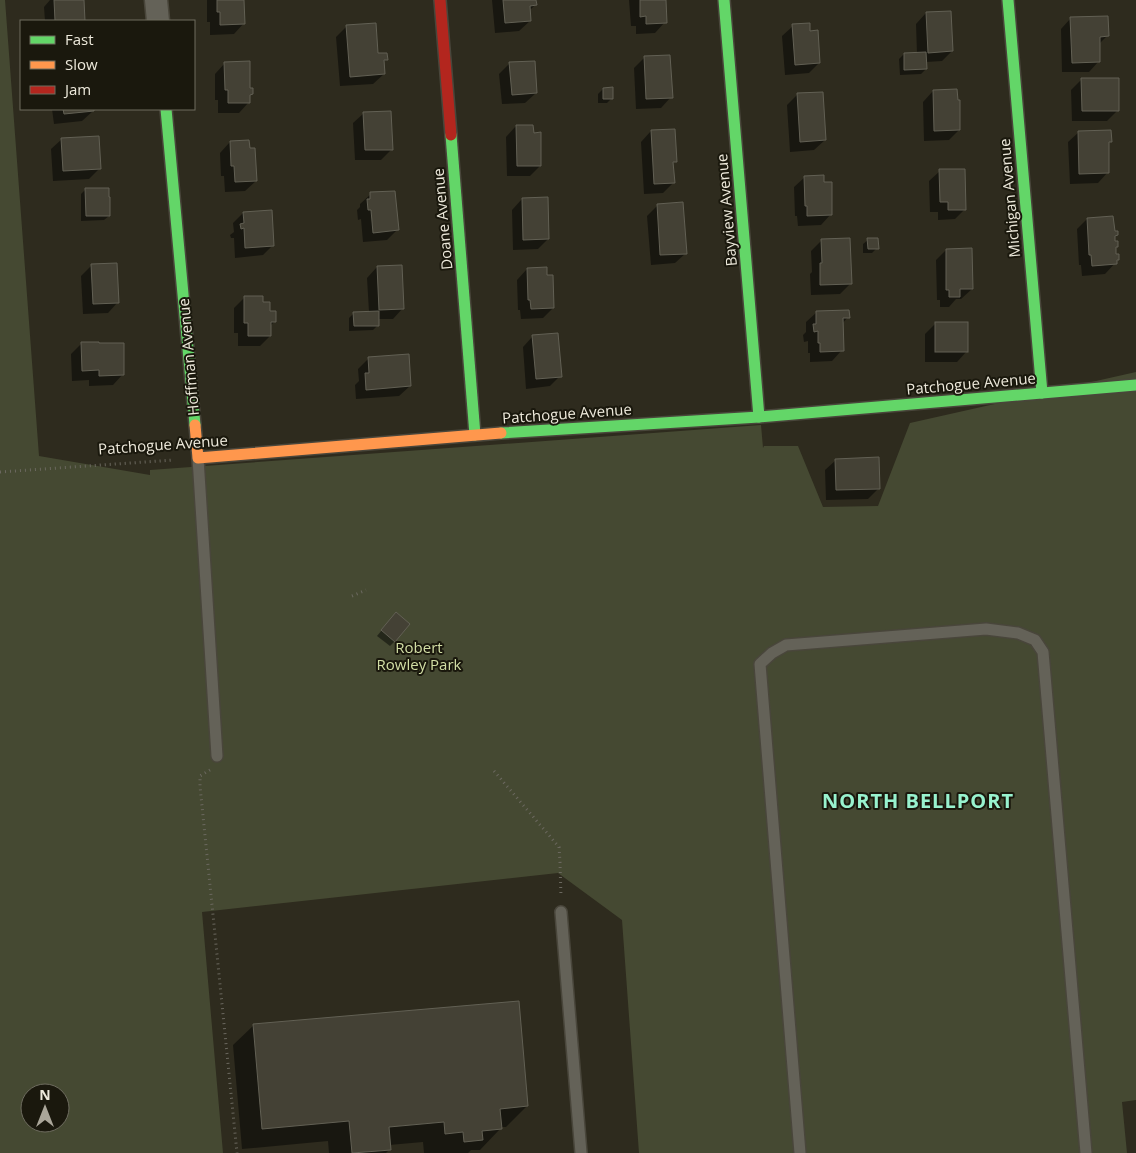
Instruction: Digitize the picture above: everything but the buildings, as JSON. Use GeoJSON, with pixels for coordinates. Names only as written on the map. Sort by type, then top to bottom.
{"type":"FeatureCollection","features":[{"type":"Feature","properties":{"kind":"street"},"geometry":{"type":"LineString","coordinates":[[156,0],[158,20]]}},
{"type":"Feature","properties":{"kind":"street","name":"Doane Avenue"},"geometry":{"type":"LineString","coordinates":[[440,0],[475,435]]}},
{"type":"Feature","properties":{"kind":"street","name":"Bayview Avenue"},"geometry":{"type":"LineString","coordinates":[[724,0],[759,417]]}},
{"type":"Feature","properties":{"kind":"street","name":"Michigan Avenue"},"geometry":{"type":"LineString","coordinates":[[1008,0],[1042,393]]}},
{"type":"Feature","properties":{"kind":"street","name":"Hoffman Avenue"},"geometry":{"type":"LineString","coordinates":[[166,110],[198,458]]}},
{"type":"Feature","properties":{"kind":"street","name":"Patchogue Avenue"},"geometry":{"type":"LineString","coordinates":[[198,458],[475,435],[759,417],[1136,384]]}},
{"type":"Feature","properties":{"kind":"lane","name":"Hoffman Avenue"},"geometry":{"type":"LineString","coordinates":[[198,458],[217,756]]}},
{"type":"Feature","properties":{"kind":"lane"},"geometry":{"type":"LineString","coordinates":[[800,1153],[760,664],[772,653],[786,645],[986,629],[1018,633],[1035,640],[1043,652],[1086,1153]]}},
{"type":"Feature","properties":{"kind":"lane"},"geometry":{"type":"LineString","coordinates":[[561,912],[581,1153]]}},
{"type":"Feature","properties":{"kind":"path","name":"Patchogue Avenue"},"geometry":{"type":"LineString","coordinates":[[0,472],[198,458]]}},
{"type":"Feature","properties":{"kind":"path"},"geometry":{"type":"LineString","coordinates":[[352,596],[366,590]]}},
{"type":"Feature","properties":{"kind":"path"},"geometry":{"type":"LineString","coordinates":[[214,768],[200,776],[200,786],[237,1153]]}},
{"type":"Feature","properties":{"kind":"path"},"geometry":{"type":"LineString","coordinates":[[494,771],[559,848],[561,912]]}},
{"type":"Feature","properties":{"kind":"green space","name":"Robert Rowley Park"},"geometry":{"type":"Polygon","coordinates":[[[0,0],[5,0],[39,456],[150,475],[150,470],[761,425],[763,448],[764,446],[798,446],[823,507],[878,506],[910,423],[1136,372],[1136,1100],[1122,1102],[1127,1153],[639,1153],[622,920],[558,873],[202,912],[223,1153],[0,1153],[0,0]]]}},
{"type":"Feature","properties":{"kind":"traffic: fast"},"geometry":{"type":"LineString","coordinates":[[724,0],[759,417]]}},
{"type":"Feature","properties":{"kind":"traffic: fast"},"geometry":{"type":"LineString","coordinates":[[1008,0],[1042,393]]}},
{"type":"Feature","properties":{"kind":"traffic: fast"},"geometry":{"type":"LineString","coordinates":[[166,110],[195,425]]}},
{"type":"Feature","properties":{"kind":"traffic: fast"},"geometry":{"type":"LineString","coordinates":[[451,135],[475,435]]}},
{"type":"Feature","properties":{"kind":"traffic: fast"},"geometry":{"type":"LineString","coordinates":[[501,433],[759,417],[1136,385]]}},
{"type":"Feature","properties":{"kind":"traffic: slow"},"geometry":{"type":"LineString","coordinates":[[195,425],[198,458],[501,433]]}},
{"type":"Feature","properties":{"kind":"traffic: jam"},"geometry":{"type":"LineString","coordinates":[[440,0],[451,135]]}},
{"type":"Feature","properties":{"kind":"district","name":"NORTH BELLPORT"},"geometry":{"type":"Point","coordinates":[918,801]}}]}
